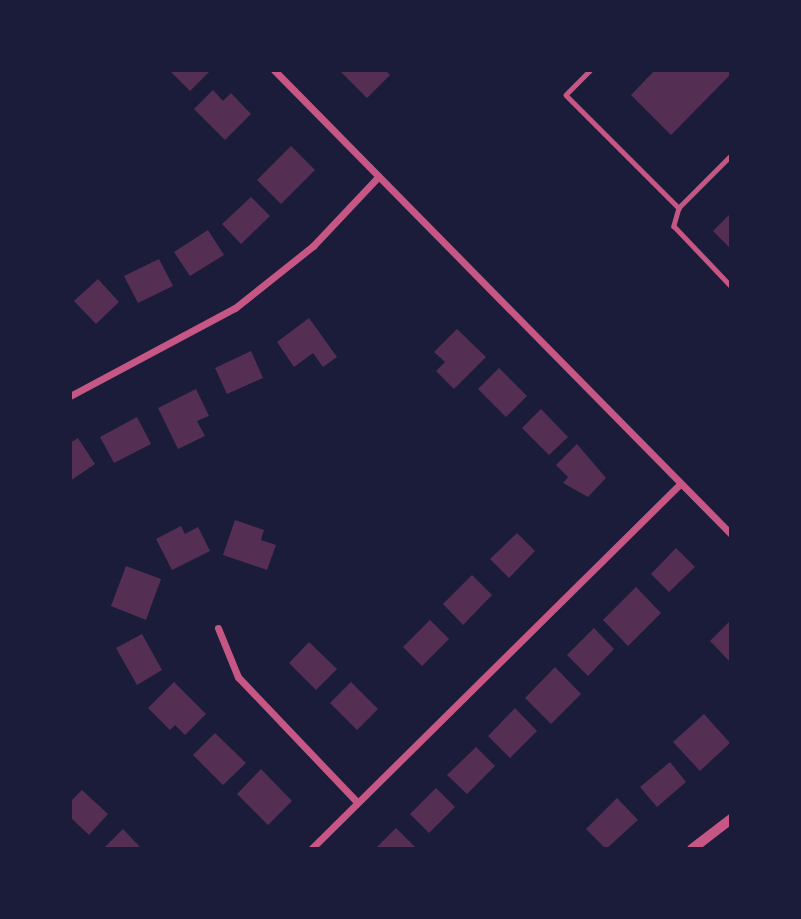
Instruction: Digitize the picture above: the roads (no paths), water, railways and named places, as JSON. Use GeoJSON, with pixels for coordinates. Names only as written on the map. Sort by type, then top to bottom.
{"type":"FeatureCollection","features":[{"type":"Feature","properties":{"kind":"street"},"geometry":{"type":"LineString","coordinates":[[276,71],[679,485],[731,534]]}},
{"type":"Feature","properties":{"kind":"street"},"geometry":{"type":"LineString","coordinates":[[70,396],[235,308],[313,246],[378,177]]}},
{"type":"Feature","properties":{"kind":"street"},"geometry":{"type":"LineString","coordinates":[[311,849],[679,485]]}},
{"type":"Feature","properties":{"kind":"street"},"geometry":{"type":"LineString","coordinates":[[218,628],[238,677],[357,802]]}},
{"type":"Feature","properties":{"kind":"street"},"geometry":{"type":"LineString","coordinates":[[692,849],[731,819]]}},
{"type":"Feature","properties":{"kind":"lane"},"geometry":{"type":"LineString","coordinates":[[591,70],[566,95],[679,208]]}},
{"type":"Feature","properties":{"kind":"lane"},"geometry":{"type":"LineString","coordinates":[[731,156],[679,208],[674,226],[731,286]]}}]}
